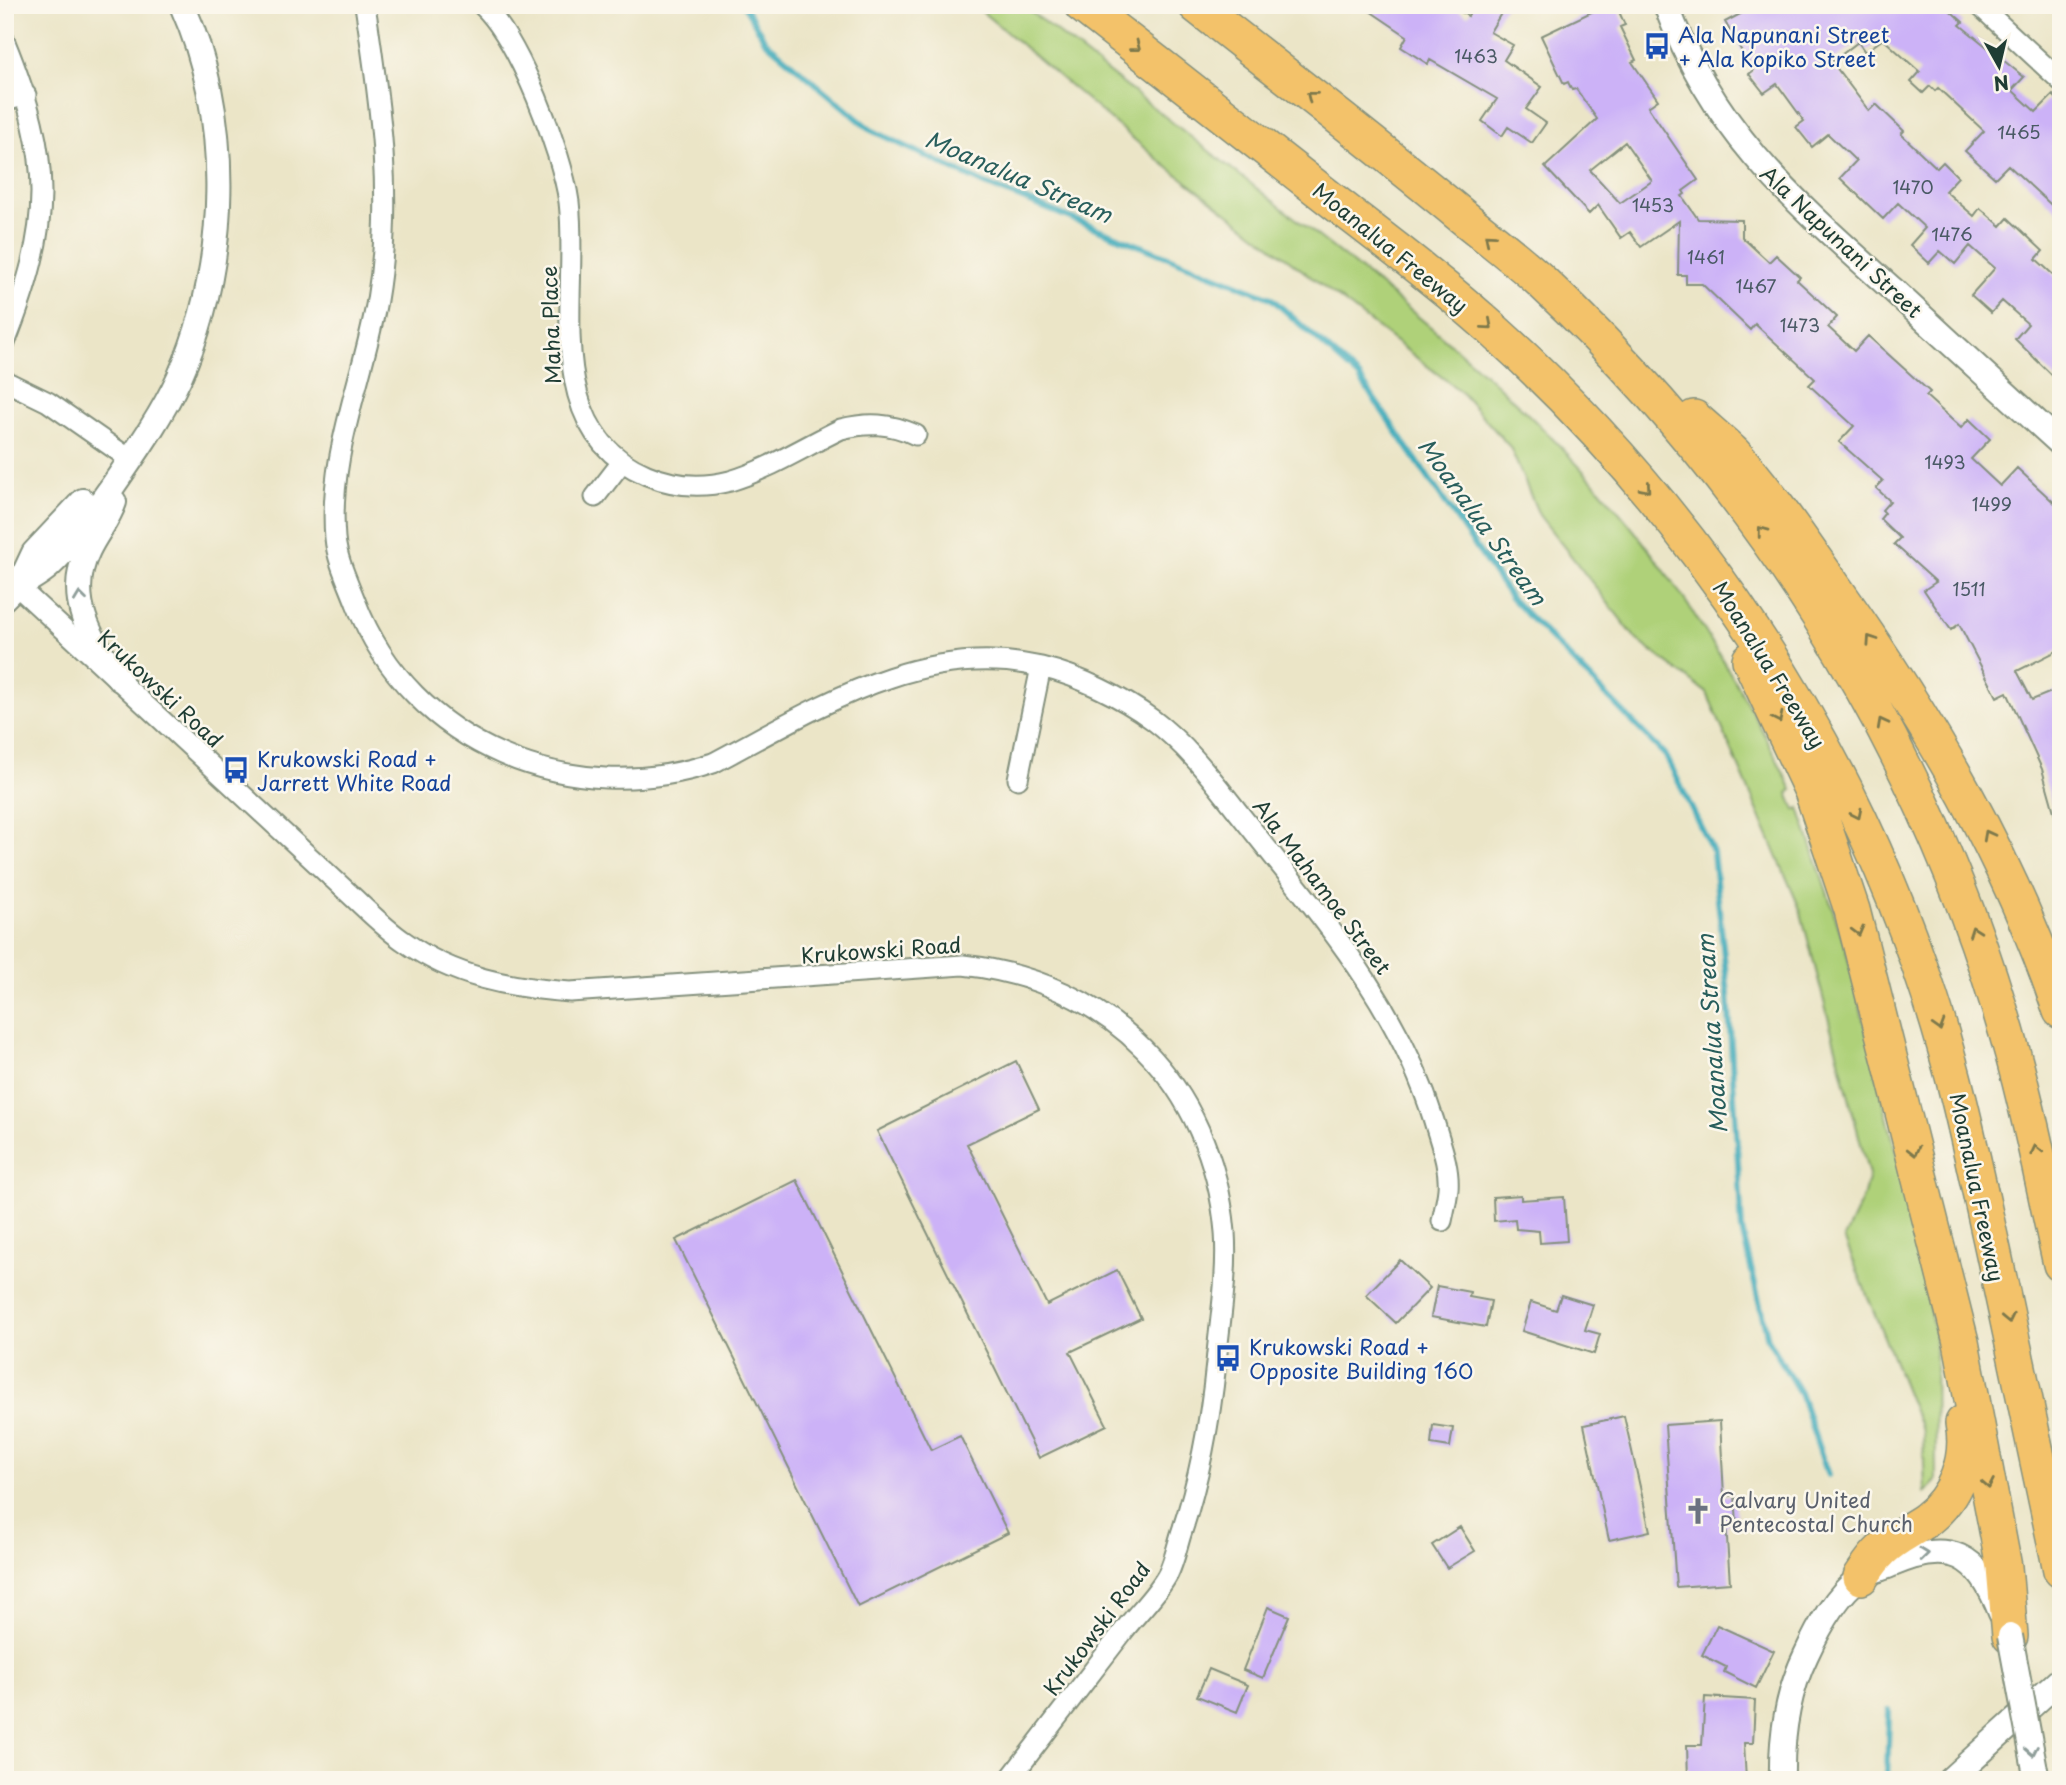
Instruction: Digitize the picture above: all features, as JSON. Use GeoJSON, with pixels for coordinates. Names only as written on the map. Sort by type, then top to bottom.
{"type":"FeatureCollection","features":[{"type":"Feature","properties":{"kind":"highway","name":"Moanalua Freeway"},"geometry":{"type":"LineString","coordinates":[[1082,5],[1488,325],[1597,433],[1695,547],[1743,613],[1823,747],[1884,873],[1908,933],[1962,1105],[2061,1570]]}},
{"type":"Feature","properties":{"kind":"highway"},"geometry":{"type":"LineString","coordinates":[[1196,5],[1407,170],[1541,282],[1734,454],[1807,549],[1915,706],[1964,790],[2007,873],[2038,945],[2061,1011]]}},
{"type":"Feature","properties":{"kind":"highway"},"geometry":{"type":"LineString","coordinates":[[1541,282],[1637,382],[1736,497],[1784,561],[1845,657],[1883,724],[1919,794],[1980,949],[2021,1086],[2061,1264]]}},
{"type":"Feature","properties":{"kind":"highway"},"geometry":{"type":"LineString","coordinates":[[1695,547],[1812,791],[1834,852],[1868,970],[1961,1342],[2004,1567],[2010,1636]]}},
{"type":"Feature","properties":{"kind":"highway"},"geometry":{"type":"LineString","coordinates":[[1861,1577],[1881,1550],[1928,1518],[1945,1500],[1963,1464],[1966,1436],[1939,1250]]}},
{"type":"Feature","properties":{"kind":"street"},"geometry":{"type":"LineString","coordinates":[[120,680],[91,636],[78,594],[80,570],[109,516],[128,464],[162,411],[192,346],[209,279],[215,240],[218,174],[211,100],[200,54],[182,5]]}},
{"type":"Feature","properties":{"kind":"street","name":"Ala Mahamoe Street"},"geometry":{"type":"LineString","coordinates":[[365,5],[381,111],[386,181],[377,300],[342,432],[334,509],[335,540],[360,614],[373,640],[403,684],[444,720],[492,751],[544,771],[602,779],[657,777],[713,763],[844,694],[901,673],[957,663],[988,662],[1041,667],[1131,705],[1190,752],[1360,967],[1400,1034],[1427,1099],[1443,1152],[1448,1187],[1442,1221]]}},
{"type":"Feature","properties":{"kind":"street","name":"Maha Place"},"geometry":{"type":"LineString","coordinates":[[482,5],[496,18],[516,49],[561,165],[570,222],[575,390],[597,437],[622,462],[674,484],[711,484],[748,474],[841,429],[856,425],[887,424],[916,435]]}},
{"type":"Feature","properties":{"kind":"street","name":"Ala Napunani Street"},"geometry":{"type":"LineString","coordinates":[[1666,5],[1704,86],[1724,118],[1769,174],[2061,444]]}},
{"type":"Feature","properties":{"kind":"street"},"geometry":{"type":"LineString","coordinates":[[1979,5],[2061,81]]}},
{"type":"Feature","properties":{"kind":"street"},"geometry":{"type":"LineString","coordinates":[[5,42],[26,95],[38,141],[40,211],[36,252],[26,289],[5,344]]}},
{"type":"Feature","properties":{"kind":"street"},"geometry":{"type":"LineString","coordinates":[[5,101],[26,95]]}},
{"type":"Feature","properties":{"kind":"street"},"geometry":{"type":"LineString","coordinates":[[5,381],[48,402],[128,464]]}},
{"type":"Feature","properties":{"kind":"street"},"geometry":{"type":"LineString","coordinates":[[595,497],[622,462]]}},
{"type":"Feature","properties":{"kind":"street"},"geometry":{"type":"LineString","coordinates":[[12,594],[34,552],[86,498],[128,464]]}},
{"type":"Feature","properties":{"kind":"street","name":"Krukowski Road"},"geometry":{"type":"LineString","coordinates":[[12,594],[120,680],[405,942],[466,974],[530,990],[570,992],[963,965],[992,968],[1023,975],[1091,1005],[1120,1026],[1158,1067],[1187,1109],[1200,1134],[1217,1183],[1222,1211],[1224,1295],[1210,1431],[1168,1575],[1009,1780]]}},
{"type":"Feature","properties":{"kind":"street"},"geometry":{"type":"LineString","coordinates":[[1018,779],[1041,667]]}},
{"type":"Feature","properties":{"kind":"street"},"geometry":{"type":"LineString","coordinates":[[1782,1780],[1783,1732],[1794,1682],[1806,1655],[1841,1598],[1861,1577],[1917,1553],[1945,1553],[1961,1557],[1980,1571],[1992,1587],[2010,1636],[2037,1780]]}},
{"type":"Feature","properties":{"kind":"street"},"geometry":{"type":"LineString","coordinates":[[1950,1780],[2061,1679]]}},
{"type":"Feature","properties":{"kind":"street"},"geometry":{"type":"LineString","coordinates":[[1783,1732],[1794,1780]]}},
{"type":"Feature","properties":{"kind":"green space"},"geometry":{"type":"Polygon","coordinates":[[[974,5],[1022,5],[1447,341],[1535,421],[1616,508],[1653,555],[1711,640],[1792,790],[1788,793],[1795,810],[1799,808],[1845,946],[1908,1201],[1935,1337],[1936,1481],[1925,1493],[1923,1433],[1844,1238],[1863,1198],[1869,1175],[1800,909],[1707,693],[1637,640],[1539,515],[1510,447],[1460,391],[1161,162],[974,5]]]}},
{"type":"Feature","properties":{"kind":"building"},"geometry":{"type":"Polygon","coordinates":[[[1361,5],[1449,5],[1468,16],[1474,5],[1506,5],[1490,32],[1513,45],[1504,60],[1542,87],[1526,109],[1546,123],[1532,143],[1508,127],[1502,136],[1482,121],[1497,99],[1430,60],[1428,64],[1401,47],[1407,36],[1361,5]]]}},
{"type":"Feature","properties":{"kind":"building"},"geometry":{"type":"Polygon","coordinates":[[[1606,5],[1616,5],[1625,25],[1620,27],[1636,60],[1632,62],[1658,100],[1648,107],[1698,180],[1683,191],[1685,194],[1682,196],[1698,219],[1742,220],[1742,237],[1769,262],[1776,255],[1800,277],[1797,280],[1837,317],[1828,327],[1854,351],[1868,336],[1930,392],[1926,396],[1961,428],[1969,419],[1990,439],[1971,459],[2000,486],[2017,468],[2061,509],[2061,649],[2017,671],[2032,700],[2061,688],[2061,737],[2053,740],[2061,758],[2061,819],[2056,819],[2042,769],[2007,692],[1997,697],[1959,624],[1951,630],[1924,590],[1936,582],[1894,544],[1900,538],[1880,519],[1885,513],[1882,510],[1890,501],[1876,488],[1883,481],[1839,442],[1854,426],[1809,385],[1815,379],[1755,324],[1750,330],[1702,284],[1686,284],[1686,275],[1678,275],[1679,221],[1641,247],[1630,232],[1621,238],[1598,205],[1589,214],[1545,167],[1597,119],[1576,89],[1572,90],[1568,82],[1564,84],[1541,36],[1606,5]],[[1625,142],[1590,170],[1620,203],[1652,181],[1625,142]]]}},
{"type":"Feature","properties":{"kind":"building"},"geometry":{"type":"Polygon","coordinates":[[[1743,5],[1944,5],[1963,22],[1960,25],[2024,77],[2012,90],[2036,112],[2053,95],[2061,103],[2061,214],[2008,165],[1995,178],[1965,151],[1984,131],[1938,88],[1935,91],[1930,86],[1923,93],[1911,82],[1920,72],[1883,39],[1865,52],[1858,42],[1832,62],[1869,111],[1876,104],[1904,131],[1901,134],[1937,168],[1943,162],[1958,177],[1945,191],[1974,216],[1980,208],[2001,226],[2008,218],[2043,251],[2036,259],[2061,282],[2061,384],[2015,339],[2028,324],[2002,301],[1991,313],[1971,295],[1995,268],[1970,246],[1955,264],[1940,251],[1929,263],[1910,245],[1925,228],[1898,203],[1883,219],[1840,178],[1856,161],[1828,134],[1812,147],[1796,127],[1804,121],[1777,84],[1764,93],[1749,74],[1753,71],[1725,22],[1746,11],[1743,5]]]}},
{"type":"Feature","properties":{"kind":"building"},"geometry":{"type":"Polygon","coordinates":[[[1016,1061],[1039,1109],[967,1144],[1047,1305],[1117,1270],[1141,1318],[1070,1352],[1107,1425],[1039,1458],[877,1131],[1016,1061]]]}},
{"type":"Feature","properties":{"kind":"building"},"geometry":{"type":"Polygon","coordinates":[[[797,1180],[931,1450],[960,1436],[1008,1533],[858,1607],[676,1240],[797,1180]]]}},
{"type":"Feature","properties":{"kind":"building"},"geometry":{"type":"Polygon","coordinates":[[[1521,1195],[1521,1200],[1564,1197],[1567,1241],[1540,1243],[1539,1231],[1516,1229],[1515,1219],[1494,1221],[1493,1197],[1521,1195]]]}},
{"type":"Feature","properties":{"kind":"building"},"geometry":{"type":"Polygon","coordinates":[[[1400,1260],[1430,1288],[1396,1323],[1366,1295],[1400,1260]]]}},
{"type":"Feature","properties":{"kind":"building"},"geometry":{"type":"Polygon","coordinates":[[[1437,1286],[1470,1292],[1469,1297],[1491,1301],[1486,1327],[1431,1317],[1437,1286]]]}},
{"type":"Feature","properties":{"kind":"building"},"geometry":{"type":"Polygon","coordinates":[[[1561,1295],[1593,1305],[1585,1330],[1600,1334],[1594,1354],[1522,1331],[1531,1302],[1556,1310],[1561,1295]]]}},
{"type":"Feature","properties":{"kind":"building"},"geometry":{"type":"Polygon","coordinates":[[[1624,1416],[1650,1531],[1609,1540],[1584,1425],[1624,1416]]]}},
{"type":"Feature","properties":{"kind":"building","name":"Calvary United Pentecostal Church"},"geometry":{"type":"Polygon","coordinates":[[[1720,1421],[1724,1496],[1735,1495],[1737,1523],[1726,1524],[1730,1583],[1676,1587],[1665,1425],[1720,1421]]]}},
{"type":"Feature","properties":{"kind":"building"},"geometry":{"type":"Polygon","coordinates":[[[1433,1425],[1453,1428],[1450,1447],[1431,1444],[1433,1425]]]}},
{"type":"Feature","properties":{"kind":"building"},"geometry":{"type":"Polygon","coordinates":[[[1460,1527],[1475,1551],[1447,1568],[1432,1545],[1460,1527]]]}},
{"type":"Feature","properties":{"kind":"building"},"geometry":{"type":"Polygon","coordinates":[[[1268,1607],[1289,1616],[1263,1678],[1243,1670],[1268,1607]]]}},
{"type":"Feature","properties":{"kind":"building"},"geometry":{"type":"Polygon","coordinates":[[[1717,1625],[1774,1651],[1756,1688],[1724,1672],[1726,1667],[1702,1655],[1717,1625]]]}},
{"type":"Feature","properties":{"kind":"building"},"geometry":{"type":"Polygon","coordinates":[[[1209,1669],[1248,1685],[1237,1712],[1197,1696],[1209,1669]]]}},
{"type":"Feature","properties":{"kind":"building"},"geometry":{"type":"Polygon","coordinates":[[[1705,1697],[1755,1700],[1753,1743],[1744,1743],[1746,1780],[1688,1780],[1687,1745],[1702,1745],[1705,1697]]]}},
{"type":"Feature","properties":{"kind":"waterway","name":"Moanalua Stream"},"geometry":{"type":"LineString","coordinates":[[744,5],[765,41],[871,130],[985,184],[1271,298],[1359,377],[1511,598],[1666,756],[1713,852],[1728,994],[1742,1230],[1768,1339],[1800,1393],[1828,1475]]}},
{"type":"Feature","properties":{"kind":"waterway","name":"Moanalua Stream"},"geometry":{"type":"LineString","coordinates":[[1887,1780],[1889,1710]]}},
{"type":"Feature","properties":{"kind":"place","name":"Ala Napunani Street + Ala Kopiko Street"},"geometry":{"type":"Point","coordinates":[1657,46]}},
{"type":"Feature","properties":{"kind":"place","name":"Krukowski Road + Jarrett White Road"},"geometry":{"type":"Point","coordinates":[236,770]}},
{"type":"Feature","properties":{"kind":"place","name":"Krukowski Road + Opposite Building 160"},"geometry":{"type":"Point","coordinates":[1228,1358]}},
{"type":"Feature","properties":{"kind":"place","name":"Calvary United Pentecostal Church"},"geometry":{"type":"Point","coordinates":[1698,1511]}}]}
